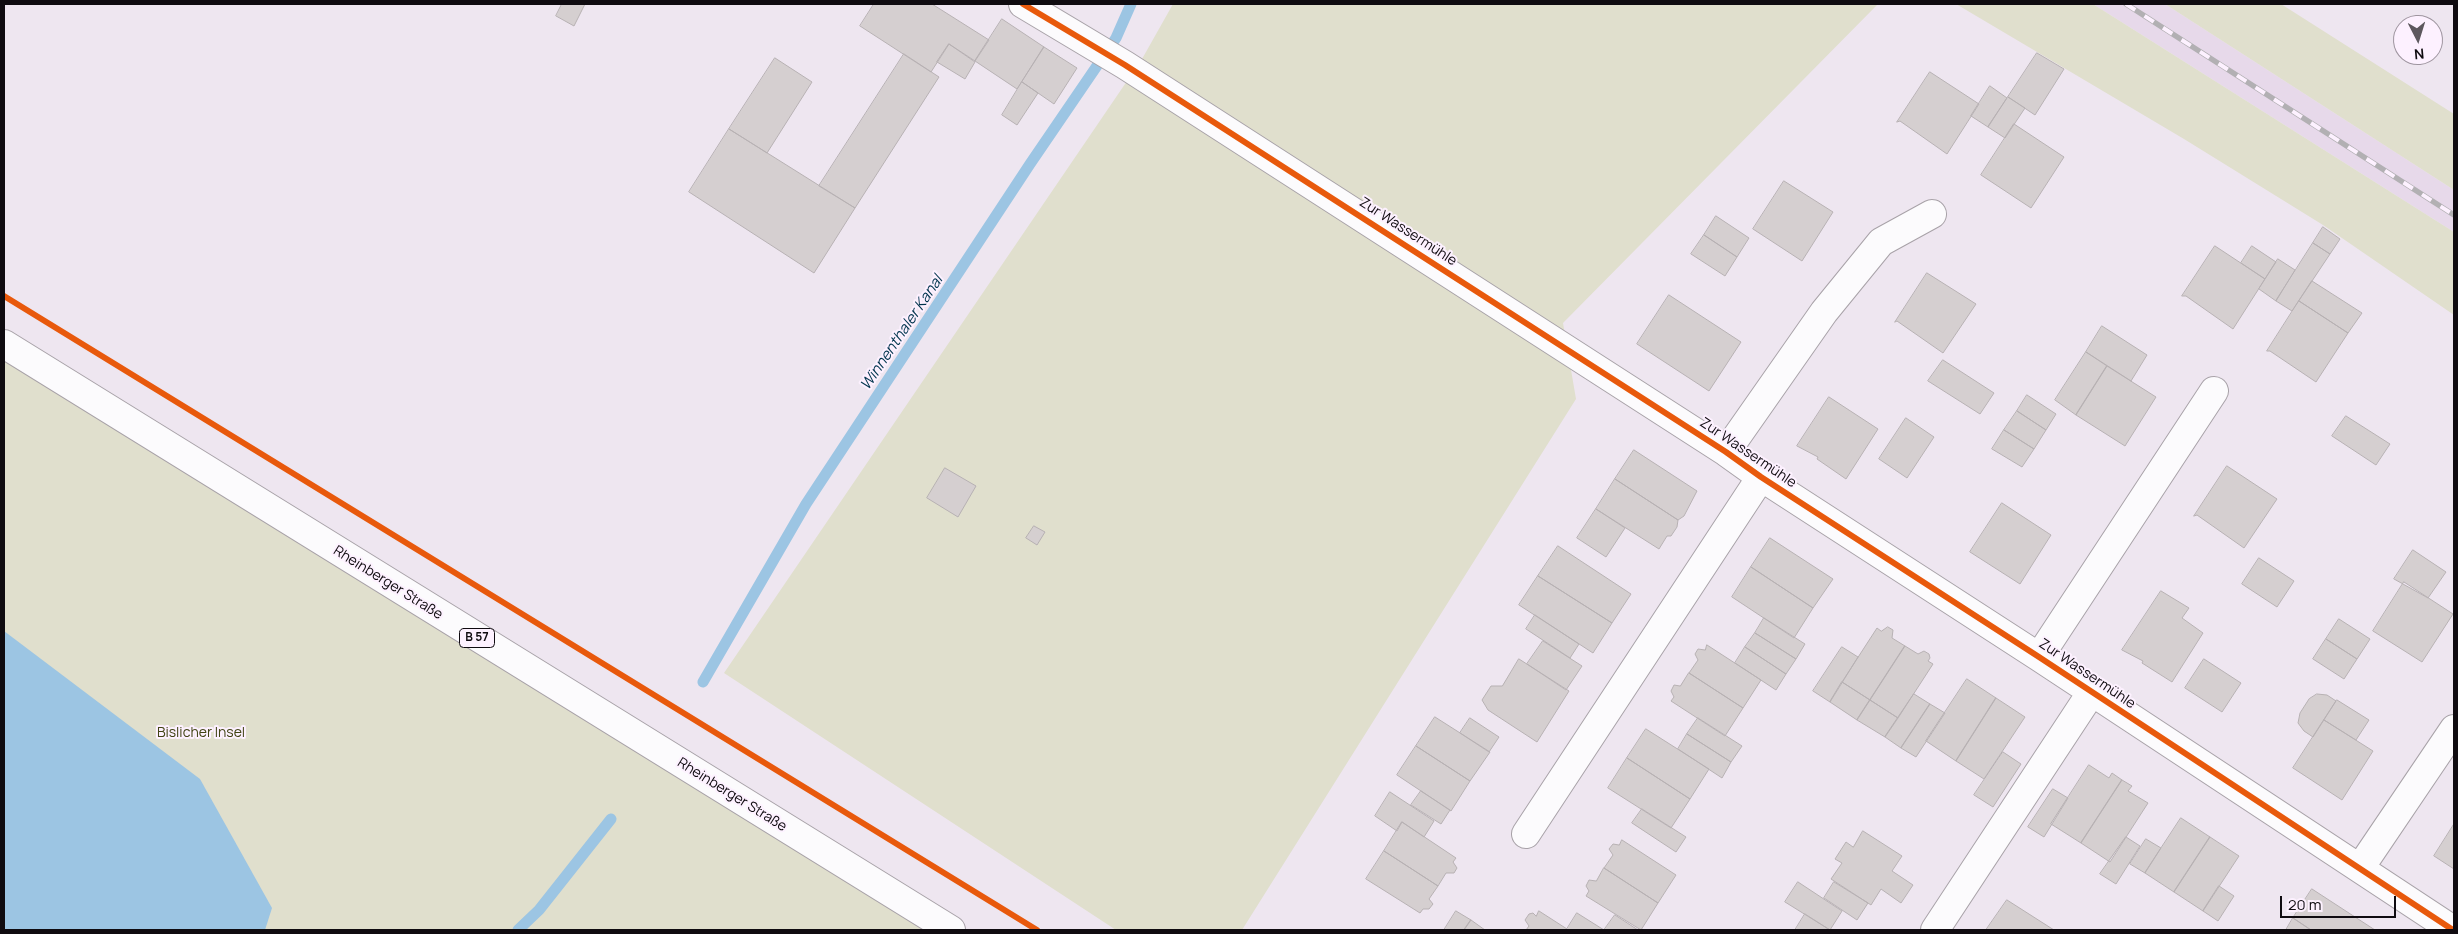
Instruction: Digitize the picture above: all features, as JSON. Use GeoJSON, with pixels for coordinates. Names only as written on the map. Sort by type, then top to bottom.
{"type":"FeatureCollection","features":[{"type":"Feature","properties":{"kind":"street","name":"Zur Wassermühle"},"geometry":{"type":"LineString","coordinates":[[1023,4],[1065,27],[1125,65],[1726,452],[1761,477],[2360,868],[2437,926]]}},
{"type":"Feature","properties":{"kind":"street","name":"Zur Wassermühle"},"geometry":{"type":"LineString","coordinates":[[1726,452],[1824,312],[1881,242],[1932,214]]}},
{"type":"Feature","properties":{"kind":"street","name":"Rheinberger Straße"},"geometry":{"type":"LineString","coordinates":[[4,344],[951,930]]}},
{"type":"Feature","properties":{"kind":"street","name":"Zur Wassermühle"},"geometry":{"type":"LineString","coordinates":[[2039,657],[2214,391]]}},
{"type":"Feature","properties":{"kind":"street","name":"Zur Wassermühle"},"geometry":{"type":"LineString","coordinates":[[1526,834],[1761,477]]}},
{"type":"Feature","properties":{"kind":"street","name":"Zur Wassermühle"},"geometry":{"type":"LineString","coordinates":[[1935,930],[2092,692]]}},
{"type":"Feature","properties":{"kind":"street"},"geometry":{"type":"LineString","coordinates":[[2360,868],[2454,729]]}},
{"type":"Feature","properties":{"kind":"shaded area"},"geometry":{"type":"Polygon","coordinates":[[[2093,4],[2165,4],[2454,190],[2454,232],[2093,4]]]}},
{"type":"Feature","properties":{"kind":"green space"},"geometry":{"type":"Polygon","coordinates":[[[1173,4],[1878,4],[1563,323],[1576,399],[1242,930],[1116,930],[724,673],[1142,59],[1173,4]]]}},
{"type":"Feature","properties":{"kind":"green space"},"geometry":{"type":"Polygon","coordinates":[[[1956,4],[2093,4],[2454,232],[2454,315],[2323,225],[2184,139],[1956,4]]]}},
{"type":"Feature","properties":{"kind":"green space"},"geometry":{"type":"Polygon","coordinates":[[[2165,4],[2281,4],[2454,114],[2454,190],[2165,4]]]}},
{"type":"Feature","properties":{"kind":"green space","name":"Bislicher Insel"},"geometry":{"type":"Polygon","coordinates":[[[4,344],[951,930],[4,930],[4,344]]]}},
{"type":"Feature","properties":{"kind":"water"},"geometry":{"type":"Polygon","coordinates":[[[4,631],[200,779],[272,908],[265,930],[4,930],[4,631]]]}},
{"type":"Feature","properties":{"kind":"building"},"geometry":{"type":"Polygon","coordinates":[[[562,4],[585,4],[574,26],[556,16],[562,4]]]}},
{"type":"Feature","properties":{"kind":"building"},"geometry":{"type":"Polygon","coordinates":[[[874,4],[932,4],[989,40],[975,61],[949,44],[931,72],[860,26],[874,4]]]}},
{"type":"Feature","properties":{"kind":"building"},"geometry":{"type":"Polygon","coordinates":[[[1002,19],[1044,47],[1017,89],[975,61],[1002,19]]]}},
{"type":"Feature","properties":{"kind":"building"},"geometry":{"type":"Polygon","coordinates":[[[949,44],[975,62],[965,79],[937,62],[949,44]]]}},
{"type":"Feature","properties":{"kind":"building"},"geometry":{"type":"Polygon","coordinates":[[[1044,47],[1077,68],[1054,104],[1022,82],[1044,47]]]}},
{"type":"Feature","properties":{"kind":"building"},"geometry":{"type":"Polygon","coordinates":[[[2037,53],[2064,69],[2035,115],[2008,97],[2037,53]]]}},
{"type":"Feature","properties":{"kind":"building"},"geometry":{"type":"Polygon","coordinates":[[[904,54],[939,77],[855,208],[819,186],[904,54]]]}},
{"type":"Feature","properties":{"kind":"building"},"geometry":{"type":"Polygon","coordinates":[[[775,58],[812,82],[767,153],[729,129],[775,58]]]}},
{"type":"Feature","properties":{"kind":"building"},"geometry":{"type":"Polygon","coordinates":[[[1930,72],[1979,104],[1947,154],[1900,121],[1897,122],[1930,72]]]}},
{"type":"Feature","properties":{"kind":"building"},"geometry":{"type":"Polygon","coordinates":[[[1022,82],[1038,93],[1017,125],[1002,115],[1022,82]]]}},
{"type":"Feature","properties":{"kind":"building"},"geometry":{"type":"Polygon","coordinates":[[[1990,86],[2007,98],[1988,127],[1971,116],[1990,86]]]}},
{"type":"Feature","properties":{"kind":"building"},"geometry":{"type":"Polygon","coordinates":[[[2008,97],[2025,108],[2005,138],[1988,127],[2008,97]]]}},
{"type":"Feature","properties":{"kind":"building"},"geometry":{"type":"Polygon","coordinates":[[[2014,124],[2064,157],[2031,208],[1981,175],[2014,124]]]}},
{"type":"Feature","properties":{"kind":"building"},"geometry":{"type":"Polygon","coordinates":[[[729,129],[855,208],[814,273],[689,192],[729,129]]]}},
{"type":"Feature","properties":{"kind":"building"},"geometry":{"type":"Polygon","coordinates":[[[1784,181],[1833,212],[1802,261],[1753,229],[1784,181]]]}},
{"type":"Feature","properties":{"kind":"building"},"geometry":{"type":"Polygon","coordinates":[[[1716,216],[1749,238],[1737,257],[1704,235],[1716,216]]]}},
{"type":"Feature","properties":{"kind":"building"},"geometry":{"type":"Polygon","coordinates":[[[2323,227],[2340,239],[2330,254],[2313,243],[2323,227]]]}},
{"type":"Feature","properties":{"kind":"building"},"geometry":{"type":"Polygon","coordinates":[[[1704,235],[1737,257],[1725,276],[1691,254],[1704,235]]]}},
{"type":"Feature","properties":{"kind":"building"},"geometry":{"type":"Polygon","coordinates":[[[2313,243],[2330,254],[2292,311],[2276,301],[2313,243]]]}},
{"type":"Feature","properties":{"kind":"building"},"geometry":{"type":"Polygon","coordinates":[[[2215,246],[2265,279],[2233,329],[2186,296],[2182,296],[2215,246]]]}},
{"type":"Feature","properties":{"kind":"building"},"geometry":{"type":"Polygon","coordinates":[[[2252,246],[2276,262],[2265,279],[2241,263],[2252,246]]]}},
{"type":"Feature","properties":{"kind":"building"},"geometry":{"type":"Polygon","coordinates":[[[2278,259],[2295,270],[2276,301],[2259,289],[2278,259]]]}},
{"type":"Feature","properties":{"kind":"building"},"geometry":{"type":"Polygon","coordinates":[[[1927,273],[1976,304],[1943,353],[1897,321],[1895,322],[1927,273]]]}},
{"type":"Feature","properties":{"kind":"building"},"geometry":{"type":"Polygon","coordinates":[[[2312,281],[2362,313],[2348,333],[2299,301],[2312,281]]]}},
{"type":"Feature","properties":{"kind":"building"},"geometry":{"type":"Polygon","coordinates":[[[1669,295],[1741,342],[1709,391],[1637,344],[1669,295]]]}},
{"type":"Feature","properties":{"kind":"building"},"geometry":{"type":"Polygon","coordinates":[[[2299,301],[2348,333],[2316,382],[2270,351],[2267,351],[2299,301]]]}},
{"type":"Feature","properties":{"kind":"building"},"geometry":{"type":"Polygon","coordinates":[[[2102,326],[2147,355],[2131,381],[2086,352],[2102,326]]]}},
{"type":"Feature","properties":{"kind":"building"},"geometry":{"type":"Polygon","coordinates":[[[2086,352],[2107,366],[2076,415],[2055,400],[2086,352]]]}},
{"type":"Feature","properties":{"kind":"building"},"geometry":{"type":"Polygon","coordinates":[[[1943,360],[1994,393],[1980,414],[1928,381],[1943,360]]]}},
{"type":"Feature","properties":{"kind":"building"},"geometry":{"type":"Polygon","coordinates":[[[2107,366],[2156,397],[2125,446],[2076,415],[2107,366]]]}},
{"type":"Feature","properties":{"kind":"building"},"geometry":{"type":"Polygon","coordinates":[[[2027,395],[2056,414],[2046,430],[2017,411],[2027,395]]]}},
{"type":"Feature","properties":{"kind":"building"},"geometry":{"type":"Polygon","coordinates":[[[1829,397],[1878,429],[1846,479],[1817,459],[1818,457],[1797,446],[1829,397]]]}},
{"type":"Feature","properties":{"kind":"building"},"geometry":{"type":"Polygon","coordinates":[[[2017,411],[2046,430],[2034,449],[2004,430],[2017,411]]]}},
{"type":"Feature","properties":{"kind":"building"},"geometry":{"type":"Polygon","coordinates":[[[2346,416],[2390,444],[2376,465],[2332,436],[2346,416]]]}},
{"type":"Feature","properties":{"kind":"building"},"geometry":{"type":"Polygon","coordinates":[[[1906,418],[1934,437],[1907,478],[1879,459],[1906,418]]]}},
{"type":"Feature","properties":{"kind":"building"},"geometry":{"type":"Polygon","coordinates":[[[2004,430],[2034,449],[2022,467],[1992,449],[2004,430]]]}},
{"type":"Feature","properties":{"kind":"building"},"geometry":{"type":"Polygon","coordinates":[[[1634,450],[1697,491],[1684,516],[1678,520],[1615,479],[1634,450]]]}},
{"type":"Feature","properties":{"kind":"building"},"geometry":{"type":"Polygon","coordinates":[[[2227,466],[2277,499],[2244,548],[2197,515],[2194,516],[2227,466]]]}},
{"type":"Feature","properties":{"kind":"building"},"geometry":{"type":"Polygon","coordinates":[[[945,468],[976,486],[958,517],[927,498],[945,468]]]}},
{"type":"Feature","properties":{"kind":"building"},"geometry":{"type":"Polygon","coordinates":[[[1615,479],[1678,520],[1677,527],[1671,536],[1667,536],[1659,549],[1596,509],[1615,479]]]}},
{"type":"Feature","properties":{"kind":"building"},"geometry":{"type":"Polygon","coordinates":[[[2002,503],[2051,535],[2020,584],[1970,552],[2002,503]]]}},
{"type":"Feature","properties":{"kind":"building"},"geometry":{"type":"Polygon","coordinates":[[[1596,509],[1625,528],[1606,557],[1577,538],[1596,509]]]}},
{"type":"Feature","properties":{"kind":"building"},"geometry":{"type":"Polygon","coordinates":[[[1034,526],[1045,532],[1037,545],[1026,538],[1034,526]]]}},
{"type":"Feature","properties":{"kind":"building"},"geometry":{"type":"Polygon","coordinates":[[[1770,538],[1833,579],[1813,608],[1751,567],[1770,538]]]}},
{"type":"Feature","properties":{"kind":"building"},"geometry":{"type":"Polygon","coordinates":[[[1558,546],[1631,594],[1612,623],[1538,576],[1558,546]]]}},
{"type":"Feature","properties":{"kind":"building"},"geometry":{"type":"Polygon","coordinates":[[[2413,550],[2446,572],[2428,598],[2394,579],[2413,550]]]}},
{"type":"Feature","properties":{"kind":"building"},"geometry":{"type":"Polygon","coordinates":[[[2259,558],[2294,581],[2277,607],[2242,584],[2259,558]]]}},
{"type":"Feature","properties":{"kind":"building"},"geometry":{"type":"Polygon","coordinates":[[[1751,567],[1813,608],[1794,638],[1732,597],[1751,567]]]}},
{"type":"Feature","properties":{"kind":"building"},"geometry":{"type":"Polygon","coordinates":[[[1538,576],[1612,623],[1593,653],[1519,605],[1538,576]]]}},
{"type":"Feature","properties":{"kind":"building"},"geometry":{"type":"Polygon","coordinates":[[[2404,582],[2453,614],[2422,662],[2373,631],[2404,582]]]}},
{"type":"Feature","properties":{"kind":"building"},"geometry":{"type":"Polygon","coordinates":[[[2161,591],[2189,608],[2182,618],[2203,633],[2172,682],[2142,663],[2143,661],[2122,650],[2161,591]]]}},
{"type":"Feature","properties":{"kind":"building"},"geometry":{"type":"Polygon","coordinates":[[[1535,615],[1579,644],[1570,658],[1526,629],[1535,615]]]}},
{"type":"Feature","properties":{"kind":"building"},"geometry":{"type":"Polygon","coordinates":[[[1764,618],[1805,644],[1796,659],[1755,633],[1764,618]]]}},
{"type":"Feature","properties":{"kind":"building"},"geometry":{"type":"Polygon","coordinates":[[[2339,619],[2370,639],[2357,659],[2326,639],[2339,619]]]}},
{"type":"Feature","properties":{"kind":"building"},"geometry":{"type":"Polygon","coordinates":[[[1888,627],[1893,630],[1892,638],[1905,646],[1870,700],[1842,682],[1877,628],[1881,631],[1888,627]]]}},
{"type":"Feature","properties":{"kind":"building"},"geometry":{"type":"Polygon","coordinates":[[[1755,633],[1796,659],[1786,674],[1745,647],[1755,633]]]}},
{"type":"Feature","properties":{"kind":"building"},"geometry":{"type":"Polygon","coordinates":[[[2326,639],[2357,659],[2344,679],[2313,659],[2326,639]]]}},
{"type":"Feature","properties":{"kind":"building"},"geometry":{"type":"Polygon","coordinates":[[[1543,641],[1582,666],[1566,690],[1527,664],[1543,641]]]}},
{"type":"Feature","properties":{"kind":"building"},"geometry":{"type":"Polygon","coordinates":[[[1707,645],[1761,680],[1743,708],[1689,673],[1698,660],[1695,654],[1698,649],[1705,650],[1707,645]]]}},
{"type":"Feature","properties":{"kind":"building"},"geometry":{"type":"Polygon","coordinates":[[[1905,646],[1918,654],[1924,651],[1929,654],[1930,658],[1928,661],[1933,664],[1898,718],[1870,700],[1905,646]]]}},
{"type":"Feature","properties":{"kind":"building"},"geometry":{"type":"Polygon","coordinates":[[[1745,647],[1786,674],[1776,690],[1735,663],[1745,647]]]}},
{"type":"Feature","properties":{"kind":"building"},"geometry":{"type":"Polygon","coordinates":[[[1842,647],[1858,657],[1830,702],[1813,691],[1842,647]]]}},
{"type":"Feature","properties":{"kind":"building"},"geometry":{"type":"Polygon","coordinates":[[[1519,659],[1569,691],[1537,742],[1488,710],[1482,700],[1491,686],[1502,686],[1519,659]]]}},
{"type":"Feature","properties":{"kind":"building"},"geometry":{"type":"Polygon","coordinates":[[[2204,659],[2241,683],[2222,712],[2185,688],[2204,659]]]}},
{"type":"Feature","properties":{"kind":"building"},"geometry":{"type":"Polygon","coordinates":[[[1689,673],[1743,708],[1725,736],[1671,701],[1674,697],[1671,691],[1674,685],[1680,686],[1689,673]]]}},
{"type":"Feature","properties":{"kind":"building"},"geometry":{"type":"Polygon","coordinates":[[[1967,679],[1996,698],[1956,761],[1926,741],[1967,679]]]}},
{"type":"Feature","properties":{"kind":"building"},"geometry":{"type":"Polygon","coordinates":[[[1842,682],[1870,700],[1857,720],[1830,702],[1842,682]]]}},
{"type":"Feature","properties":{"kind":"building"},"geometry":{"type":"Polygon","coordinates":[[[1914,694],[1930,704],[1901,748],[1885,737],[1914,694]]]}},
{"type":"Feature","properties":{"kind":"building"},"geometry":{"type":"Polygon","coordinates":[[[2317,694],[2327,695],[2336,701],[2313,737],[2304,731],[2298,723],[2300,713],[2309,699],[2317,694]]]}},
{"type":"Feature","properties":{"kind":"building"},"geometry":{"type":"Polygon","coordinates":[[[1996,698],[2025,717],[1984,779],[1956,761],[1996,698]]]}},
{"type":"Feature","properties":{"kind":"building"},"geometry":{"type":"Polygon","coordinates":[[[1870,700],[1898,718],[1885,737],[1857,720],[1870,700]]]}},
{"type":"Feature","properties":{"kind":"building"},"geometry":{"type":"Polygon","coordinates":[[[2337,700],[2369,720],[2356,740],[2324,720],[2337,700]]]}},
{"type":"Feature","properties":{"kind":"building"},"geometry":{"type":"Polygon","coordinates":[[[1930,704],[1945,713],[1916,757],[1901,748],[1930,704]]]}},
{"type":"Feature","properties":{"kind":"building"},"geometry":{"type":"Polygon","coordinates":[[[1435,717],[1490,752],[1470,781],[1416,746],[1435,717]]]}},
{"type":"Feature","properties":{"kind":"building"},"geometry":{"type":"Polygon","coordinates":[[[1470,718],[1499,737],[1489,752],[1460,733],[1470,718]]]}},
{"type":"Feature","properties":{"kind":"building"},"geometry":{"type":"Polygon","coordinates":[[[1698,718],[1742,746],[1731,762],[1687,734],[1698,718]]]}},
{"type":"Feature","properties":{"kind":"building"},"geometry":{"type":"Polygon","coordinates":[[[2324,720],[2373,751],[2342,800],[2293,768],[2324,720]]]}},
{"type":"Feature","properties":{"kind":"building"},"geometry":{"type":"Polygon","coordinates":[[[1646,729],[1709,769],[1690,799],[1627,758],[1646,729]]]}},
{"type":"Feature","properties":{"kind":"building"},"geometry":{"type":"Polygon","coordinates":[[[1687,734],[1731,762],[1722,778],[1678,749],[1687,734]]]}},
{"type":"Feature","properties":{"kind":"building"},"geometry":{"type":"Polygon","coordinates":[[[1416,746],[1470,781],[1451,811],[1397,775],[1416,746]]]}},
{"type":"Feature","properties":{"kind":"building"},"geometry":{"type":"Polygon","coordinates":[[[2003,752],[2021,764],[1993,807],[1974,795],[2003,752]]]}},
{"type":"Feature","properties":{"kind":"building"},"geometry":{"type":"Polygon","coordinates":[[[1627,758],[1690,799],[1671,828],[1608,788],[1627,758]]]}},
{"type":"Feature","properties":{"kind":"building"},"geometry":{"type":"Polygon","coordinates":[[[2089,765],[2109,778],[2112,773],[2122,780],[2081,843],[2051,824],[2089,765]]]}},
{"type":"Feature","properties":{"kind":"building"},"geometry":{"type":"Polygon","coordinates":[[[2122,780],[2132,786],[2128,791],[2148,803],[2110,862],[2081,843],[2122,780]]]}},
{"type":"Feature","properties":{"kind":"building"},"geometry":{"type":"Polygon","coordinates":[[[2053,789],[2068,798],[2044,837],[2028,827],[2053,789]]]}},
{"type":"Feature","properties":{"kind":"building"},"geometry":{"type":"Polygon","coordinates":[[[1421,791],[1450,810],[1441,824],[1411,805],[1421,791]]]}},
{"type":"Feature","properties":{"kind":"building"},"geometry":{"type":"Polygon","coordinates":[[[1390,792],[1434,821],[1424,837],[1402,822],[1397,831],[1375,816],[1390,792]]]}},
{"type":"Feature","properties":{"kind":"building"},"geometry":{"type":"Polygon","coordinates":[[[1642,809],[1686,837],[1676,852],[1632,823],[1642,809]]]}},
{"type":"Feature","properties":{"kind":"building"},"geometry":{"type":"Polygon","coordinates":[[[2181,818],[2210,837],[2174,892],[2145,873],[2181,818]]]}},
{"type":"Feature","properties":{"kind":"building"},"geometry":{"type":"Polygon","coordinates":[[[1402,822],[1456,858],[1453,862],[1457,868],[1454,873],[1446,873],[1438,886],[1384,851],[1402,822]]]}},
{"type":"Feature","properties":{"kind":"building"},"geometry":{"type":"Polygon","coordinates":[[[2454,824],[2454,869],[2434,856],[2454,824]]]}},
{"type":"Feature","properties":{"kind":"building"},"geometry":{"type":"Polygon","coordinates":[[[1863,831],[1902,856],[1892,871],[1913,885],[1901,903],[1881,889],[1871,905],[1831,879],[1842,863],[1835,859],[1846,842],[1853,847],[1863,831]]]}},
{"type":"Feature","properties":{"kind":"building"},"geometry":{"type":"Polygon","coordinates":[[[2126,837],[2140,846],[2116,884],[2100,874],[2126,837]]]}},
{"type":"Feature","properties":{"kind":"building"},"geometry":{"type":"Polygon","coordinates":[[[2210,837],[2239,856],[2203,911],[2174,892],[2210,837]]]}},
{"type":"Feature","properties":{"kind":"building"},"geometry":{"type":"Polygon","coordinates":[[[2146,839],[2161,848],[2145,873],[2130,864],[2146,839]]]}},
{"type":"Feature","properties":{"kind":"building"},"geometry":{"type":"Polygon","coordinates":[[[1622,840],[1676,875],[1658,903],[1604,868],[1613,855],[1609,849],[1613,844],[1619,845],[1622,840]]]}},
{"type":"Feature","properties":{"kind":"building"},"geometry":{"type":"Polygon","coordinates":[[[1384,851],[1438,886],[1429,899],[1433,904],[1429,909],[1423,909],[1420,913],[1366,879],[1384,851]]]}},
{"type":"Feature","properties":{"kind":"building"},"geometry":{"type":"Polygon","coordinates":[[[1604,868],[1658,903],[1641,930],[1586,896],[1589,891],[1586,886],[1589,880],[1596,881],[1604,868]]]}},
{"type":"Feature","properties":{"kind":"building"},"geometry":{"type":"Polygon","coordinates":[[[1798,882],[1842,911],[1830,930],[1785,902],[1798,882]]]}},
{"type":"Feature","properties":{"kind":"building"},"geometry":{"type":"Polygon","coordinates":[[[1834,882],[1868,903],[1857,920],[1824,898],[1834,882]]]}},
{"type":"Feature","properties":{"kind":"building"},"geometry":{"type":"Polygon","coordinates":[[[2219,886],[2234,896],[2218,921],[2203,911],[2219,886]]]}},
{"type":"Feature","properties":{"kind":"building"},"geometry":{"type":"Polygon","coordinates":[[[2312,889],[2375,930],[2311,930],[2293,918],[2312,889]]]}},
{"type":"Feature","properties":{"kind":"building"},"geometry":{"type":"Polygon","coordinates":[[[2007,900],[2054,930],[1986,930],[2007,900]]]}},
{"type":"Feature","properties":{"kind":"building"},"geometry":{"type":"Polygon","coordinates":[[[1456,911],[1471,920],[1464,930],[1444,930],[1456,911]]]}},
{"type":"Feature","properties":{"kind":"building"},"geometry":{"type":"Polygon","coordinates":[[[1539,911],[1568,930],[1526,930],[1529,926],[1525,920],[1529,914],[1533,913],[1536,916],[1539,911]]]}},
{"type":"Feature","properties":{"kind":"building"},"geometry":{"type":"Polygon","coordinates":[[[1577,913],[1604,930],[1568,930],[1577,913]]]}},
{"type":"Feature","properties":{"kind":"building"},"geometry":{"type":"Polygon","coordinates":[[[1805,914],[1830,930],[1795,930],[1805,914]]]}},
{"type":"Feature","properties":{"kind":"building"},"geometry":{"type":"Polygon","coordinates":[[[1615,915],[1638,930],[1604,930],[1615,915]]]}},
{"type":"Feature","properties":{"kind":"building"},"geometry":{"type":"Polygon","coordinates":[[[2293,918],[2311,930],[2286,930],[2293,918]]]}},
{"type":"Feature","properties":{"kind":"building"},"geometry":{"type":"Polygon","coordinates":[[[1471,920],[1485,930],[1464,930],[1471,920]]]}},
{"type":"Feature","properties":{"kind":"waterway","name":"Winnenthaler Kanal"},"geometry":{"type":"LineString","coordinates":[[703,682],[806,504],[1030,164],[1116,38],[1131,4]]}},
{"type":"Feature","properties":{"kind":"waterway","name":"Winnenthaler Kanal"},"geometry":{"type":"LineString","coordinates":[[518,930],[539,910],[611,819]]}},
{"type":"Feature","properties":{"kind":"railway"},"geometry":{"type":"LineString","coordinates":[[2126,4],[2454,215]]}},
{"type":"Feature","properties":{"kind":"cycle path"},"geometry":{"type":"LineString","coordinates":[[1023,4],[1125,65],[1726,452],[1761,477],[2039,657],[2453,930]]}},
{"type":"Feature","properties":{"kind":"cycle path"},"geometry":{"type":"LineString","coordinates":[[4,296],[1037,930]]}}]}
